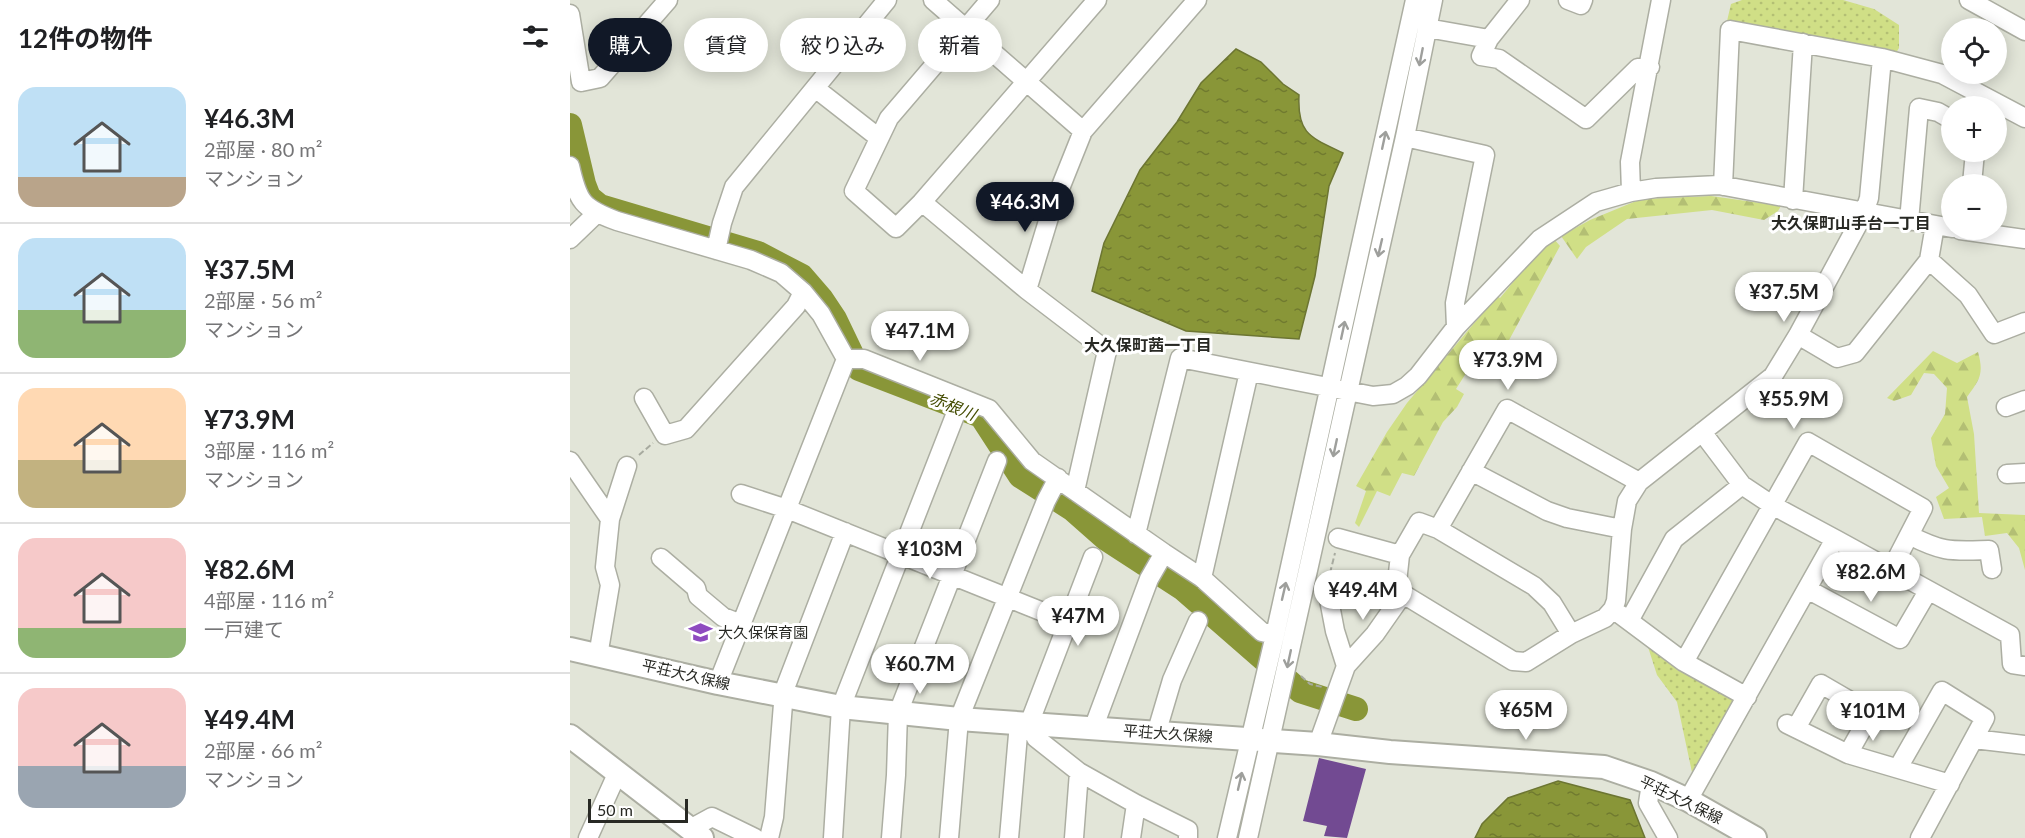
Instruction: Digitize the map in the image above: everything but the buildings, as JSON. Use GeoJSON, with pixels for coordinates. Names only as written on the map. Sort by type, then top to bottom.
{"type":"FeatureCollection","features":[{"type":"Feature","properties":{"kind":"main road","name":"平荘大久保線"},"geometry":{"type":"LineString","coordinates":[[570,650],[782,696],[841,707],[898,714],[1604,767],[1651,783],[1688,800],[1755,838]]}},
{"type":"Feature","properties":{"kind":"main road"},"geometry":{"type":"LineString","coordinates":[[570,736],[696,833]]}},
{"type":"Feature","properties":{"kind":"street"},"geometry":{"type":"LineString","coordinates":[[570,14],[581,82],[600,78],[668,0]]}},
{"type":"Feature","properties":{"kind":"street"},"geometry":{"type":"LineString","coordinates":[[716,250],[734,187],[887,0]]}},
{"type":"Feature","properties":{"kind":"street"},"geometry":{"type":"LineString","coordinates":[[933,0],[954,18]]}},
{"type":"Feature","properties":{"kind":"street"},"geometry":{"type":"LineString","coordinates":[[974,18],[990,0]]}},
{"type":"Feature","properties":{"kind":"street"},"geometry":{"type":"LineString","coordinates":[[928,72],[889,118],[854,191],[896,228],[922,202],[1097,0]]}},
{"type":"Feature","properties":{"kind":"street"},"geometry":{"type":"LineString","coordinates":[[1027,290],[1051,211],[1083,131],[1197,0]]}},
{"type":"Feature","properties":{"kind":"street"},"geometry":{"type":"LineString","coordinates":[[1227,838],[1260,741],[1339,389],[1415,0]]}},
{"type":"Feature","properties":{"kind":"street"},"geometry":{"type":"LineString","coordinates":[[1248,838],[1275,635],[1405,137],[1433,0]]}},
{"type":"Feature","properties":{"kind":"street"},"geometry":{"type":"LineString","coordinates":[[1520,0],[1489,39],[1481,56],[1499,59],[1586,119],[1638,68],[1650,67]]}},
{"type":"Feature","properties":{"kind":"street"},"geometry":{"type":"LineString","coordinates":[[1568,0],[1581,5],[1583,0]]}},
{"type":"Feature","properties":{"kind":"street"},"geometry":{"type":"LineString","coordinates":[[1631,192],[1630,162],[1661,0]]}},
{"type":"Feature","properties":{"kind":"street"},"geometry":{"type":"LineString","coordinates":[[1969,0],[1989,5],[2025,30]]}},
{"type":"Feature","properties":{"kind":"street"},"geometry":{"type":"LineString","coordinates":[[1427,28],[1489,39]]}},
{"type":"Feature","properties":{"kind":"street"},"geometry":{"type":"LineString","coordinates":[[1723,186],[1730,30],[1882,58],[1942,74],[2025,118]]}},
{"type":"Feature","properties":{"kind":"street"},"geometry":{"type":"LineString","coordinates":[[1793,200],[1803,43]]}},
{"type":"Feature","properties":{"kind":"street"},"geometry":{"type":"LineString","coordinates":[[1571,634],[1552,603],[1534,586],[1438,529],[1419,522],[1400,555],[1397,582],[1403,594],[1513,661],[1526,662],[1571,634],[1605,618],[1613,609],[1616,601],[1622,529],[1627,501],[1639,482],[1773,376],[1798,335],[1864,213],[1869,198],[1882,58]]}},
{"type":"Feature","properties":{"kind":"street"},"geometry":{"type":"LineString","coordinates":[[1002,61],[1083,131]]}},
{"type":"Feature","properties":{"kind":"street"},"geometry":{"type":"LineString","coordinates":[[815,88],[879,138]]}},
{"type":"Feature","properties":{"kind":"street"},"geometry":{"type":"LineString","coordinates":[[1910,221],[1919,108],[1941,114]]}},
{"type":"Feature","properties":{"kind":"street"},"geometry":{"type":"LineString","coordinates":[[1405,137],[1485,155],[1455,303],[1456,327]]}},
{"type":"Feature","properties":{"kind":"street"},"geometry":{"type":"LineString","coordinates":[[570,166],[575,191],[580,201],[597,214],[617,222],[751,260],[780,273],[803,292],[821,314],[846,358]]}},
{"type":"Feature","properties":{"kind":"street"},"geometry":{"type":"LineString","coordinates":[[1136,534],[1180,358],[1373,396],[1393,394],[1418,376],[1456,327],[1540,239],[1596,202],[1631,192],[1656,188],[1723,186],[1941,226]]}},
{"type":"Feature","properties":{"kind":"street"},"geometry":{"type":"LineString","coordinates":[[922,202],[1027,290],[1107,351],[1075,491]]}},
{"type":"Feature","properties":{"kind":"street"},"geometry":{"type":"LineString","coordinates":[[570,239],[597,214]]}},
{"type":"Feature","properties":{"kind":"street"},"geometry":{"type":"LineString","coordinates":[[2007,236],[2025,239]]}},
{"type":"Feature","properties":{"kind":"street"},"geometry":{"type":"LineString","coordinates":[[1798,335],[1837,358],[1855,353],[1947,240]]}},
{"type":"Feature","properties":{"kind":"street"},"geometry":{"type":"LineString","coordinates":[[1929,260],[1968,295],[1994,334],[2025,322]]}},
{"type":"Feature","properties":{"kind":"street"},"geometry":{"type":"LineString","coordinates":[[644,398],[665,435],[687,429],[796,306],[803,292]]}},
{"type":"Feature","properties":{"kind":"street"},"geometry":{"type":"LineString","coordinates":[[1987,324],[2025,309]]}},
{"type":"Feature","properties":{"kind":"street"},"geometry":{"type":"LineString","coordinates":[[846,358],[864,358],[989,409],[1032,461],[1202,578],[1262,632],[1275,635]]}},
{"type":"Feature","properties":{"kind":"street"},"geometry":{"type":"LineString","coordinates":[[718,683],[846,358]]}},
{"type":"Feature","properties":{"kind":"street"},"geometry":{"type":"LineString","coordinates":[[1202,578],[1250,372]]}},
{"type":"Feature","properties":{"kind":"street"},"geometry":{"type":"LineString","coordinates":[[2006,406],[2025,400]]}},
{"type":"Feature","properties":{"kind":"street"},"geometry":{"type":"LineString","coordinates":[[1438,529],[1507,409],[1639,482]]}},
{"type":"Feature","properties":{"kind":"street"},"geometry":{"type":"LineString","coordinates":[[833,838],[841,707],[956,413]]}},
{"type":"Feature","properties":{"kind":"street"},"geometry":{"type":"LineString","coordinates":[[1702,432],[1742,485],[1772,505],[2010,635],[2012,664],[2025,666]]}},
{"type":"Feature","properties":{"kind":"street"},"geometry":{"type":"LineString","coordinates":[[1684,662],[1808,442],[1923,508],[1891,570]]}},
{"type":"Feature","properties":{"kind":"street"},"geometry":{"type":"LineString","coordinates":[[570,461],[577,486],[609,519]]}},
{"type":"Feature","properties":{"kind":"street"},"geometry":{"type":"LineString","coordinates":[[891,838],[898,714],[997,461]]}},
{"type":"Feature","properties":{"kind":"street"},"geometry":{"type":"LineString","coordinates":[[598,656],[610,585],[605,567],[609,519],[627,466]]}},
{"type":"Feature","properties":{"kind":"street"},"geometry":{"type":"LineString","coordinates":[[1471,471],[1547,511],[1567,518],[1622,529]]}},
{"type":"Feature","properties":{"kind":"street"},"geometry":{"type":"LineString","coordinates":[[949,838],[959,719],[1046,501],[1058,478]]}},
{"type":"Feature","properties":{"kind":"street"},"geometry":{"type":"LineString","coordinates":[[1629,621],[1674,539],[1742,485]]}},
{"type":"Feature","properties":{"kind":"street"},"geometry":{"type":"LineString","coordinates":[[741,494],[787,509],[1068,622]]}},
{"type":"Feature","properties":{"kind":"street"},"geometry":{"type":"LineString","coordinates":[[769,838],[775,806],[782,696],[845,532]]}},
{"type":"Feature","properties":{"kind":"street"},"geometry":{"type":"LineString","coordinates":[[1909,535],[1934,548],[1949,551],[1989,550],[1992,569]]}},
{"type":"Feature","properties":{"kind":"street"},"geometry":{"type":"LineString","coordinates":[[1338,538],[1400,555]]}},
{"type":"Feature","properties":{"kind":"street"},"geometry":{"type":"LineString","coordinates":[[1688,800],[1835,538]]}},
{"type":"Feature","properties":{"kind":"street"},"geometry":{"type":"LineString","coordinates":[[1093,729],[1149,579],[1164,553]]}},
{"type":"Feature","properties":{"kind":"street"},"geometry":{"type":"LineString","coordinates":[[1009,838],[1024,724],[1068,622],[1093,556]]}},
{"type":"Feature","properties":{"kind":"street"},"geometry":{"type":"LineString","coordinates":[[661,558],[696,588],[698,596],[723,617],[741,624]]}},
{"type":"Feature","properties":{"kind":"street"},"geometry":{"type":"LineString","coordinates":[[1327,589],[1335,631],[1346,666]]}},
{"type":"Feature","properties":{"kind":"street"},"geometry":{"type":"LineString","coordinates":[[1807,589],[1900,639],[1928,591]]}},
{"type":"Feature","properties":{"kind":"street"},"geometry":{"type":"LineString","coordinates":[[1318,744],[1346,666],[1375,634],[1403,594]]}},
{"type":"Feature","properties":{"kind":"street"},"geometry":{"type":"LineString","coordinates":[[1613,609],[1684,662],[1747,697]]}},
{"type":"Feature","properties":{"kind":"street"},"geometry":{"type":"LineString","coordinates":[[1156,734],[1172,680],[1198,621]]}},
{"type":"Feature","properties":{"kind":"street"},"geometry":{"type":"LineString","coordinates":[[1848,754],[1870,712],[1821,684],[1791,726],[1848,754],[1950,784]]}},
{"type":"Feature","properties":{"kind":"street"},"geometry":{"type":"LineString","coordinates":[[1898,768],[1942,691],[1985,718],[1920,838]]}},
{"type":"Feature","properties":{"kind":"street"},"geometry":{"type":"LineString","coordinates":[[1024,724],[1036,738],[1079,772],[1188,830],[1188,838]]}},
{"type":"Feature","properties":{"kind":"street"},"geometry":{"type":"LineString","coordinates":[[1974,739],[2025,745]]}},
{"type":"Feature","properties":{"kind":"street"},"geometry":{"type":"LineString","coordinates":[[1074,838],[1079,772]]}},
{"type":"Feature","properties":{"kind":"street"},"geometry":{"type":"LineString","coordinates":[[588,838],[617,774]]}},
{"type":"Feature","properties":{"kind":"street"},"geometry":{"type":"LineString","coordinates":[[1651,783],[1648,803],[1668,838]]}},
{"type":"Feature","properties":{"kind":"street"},"geometry":{"type":"LineString","coordinates":[[1131,838],[1136,804]]}},
{"type":"Feature","properties":{"kind":"street"},"geometry":{"type":"LineString","coordinates":[[696,833],[712,817],[755,838]]}},
{"type":"Feature","properties":{"kind":"path"},"geometry":{"type":"LineString","coordinates":[[627,466],[665,435]]}},
{"type":"Feature","properties":{"kind":"path"},"geometry":{"type":"LineString","coordinates":[[1327,589],[1338,538]]}},
{"type":"Feature","properties":{"kind":"path"},"geometry":{"type":"LineString","coordinates":[[1298,673],[1310,684],[1336,691]]}},
{"type":"Feature","properties":{"kind":"green space"},"geometry":{"type":"Polygon","coordinates":[[[1742,0],[1843,0],[1874,9],[1899,25],[1899,48],[1896,53],[1794,38],[1727,21],[1731,4],[1742,0]]]}},
{"type":"Feature","properties":{"kind":"green space"},"geometry":{"type":"Polygon","coordinates":[[[1711,196],[1781,206],[1778,211],[1764,220],[1712,210],[1627,219],[1586,247],[1577,259],[1561,236],[1590,220],[1641,199],[1711,196]]]}},
{"type":"Feature","properties":{"kind":"green space"},"geometry":{"type":"Polygon","coordinates":[[[1554,239],[1560,246],[1501,355],[1492,355],[1475,371],[1468,370],[1456,389],[1464,394],[1457,407],[1443,422],[1414,476],[1402,473],[1390,496],[1377,491],[1359,527],[1355,523],[1366,491],[1356,486],[1387,432],[1407,403],[1497,296],[1500,298],[1532,259],[1554,239]]]}},
{"type":"Feature","properties":{"kind":"green space"},"geometry":{"type":"Polygon","coordinates":[[[1933,351],[1957,363],[1978,352],[1981,366],[1980,376],[1967,397],[1974,434],[1979,513],[2025,515],[2025,570],[2019,548],[2007,533],[1985,536],[1982,517],[1944,519],[1936,497],[1949,488],[1936,466],[1931,438],[1945,414],[1947,388],[1934,374],[1924,373],[1911,395],[1894,401],[1887,398],[1933,351]]]}},
{"type":"Feature","properties":{"kind":"green space"},"geometry":{"type":"Polygon","coordinates":[[[1648,647],[1732,696],[1735,702],[1693,777],[1677,702],[1657,675],[1648,647]]]}},
{"type":"Feature","properties":{"kind":"water"},"geometry":{"type":"Polygon","coordinates":[[[1236,49],[1261,62],[1283,84],[1299,95],[1300,118],[1308,133],[1343,153],[1329,186],[1315,276],[1299,339],[1186,331],[1092,291],[1104,243],[1140,170],[1177,122],[1201,83],[1236,49]]]}},
{"type":"Feature","properties":{"kind":"water"},"geometry":{"type":"Polygon","coordinates":[[[1558,781],[1630,800],[1645,838],[1475,838],[1482,824],[1508,798],[1558,781]]]}},
{"type":"Feature","properties":{"kind":"waterway","name":"赤根川"},"geometry":{"type":"LineString","coordinates":[[570,125],[584,184],[589,197],[600,206],[758,253],[802,276],[835,319],[859,369],[981,416],[1020,476],[1072,509],[1106,539],[1183,589],[1300,691],[1356,709]]}},
{"type":"Feature","properties":{"kind":"place","name":"大久保保育園"},"geometry":{"type":"Point","coordinates":[700,633]}},
{"type":"Feature","properties":{"kind":"district","name":"大久保町山手台一丁目"},"geometry":{"type":"Point","coordinates":[1851,223]}},
{"type":"Feature","properties":{"kind":"district","name":"大久保町茜一丁目"},"geometry":{"type":"Point","coordinates":[1148,345]}}]}
